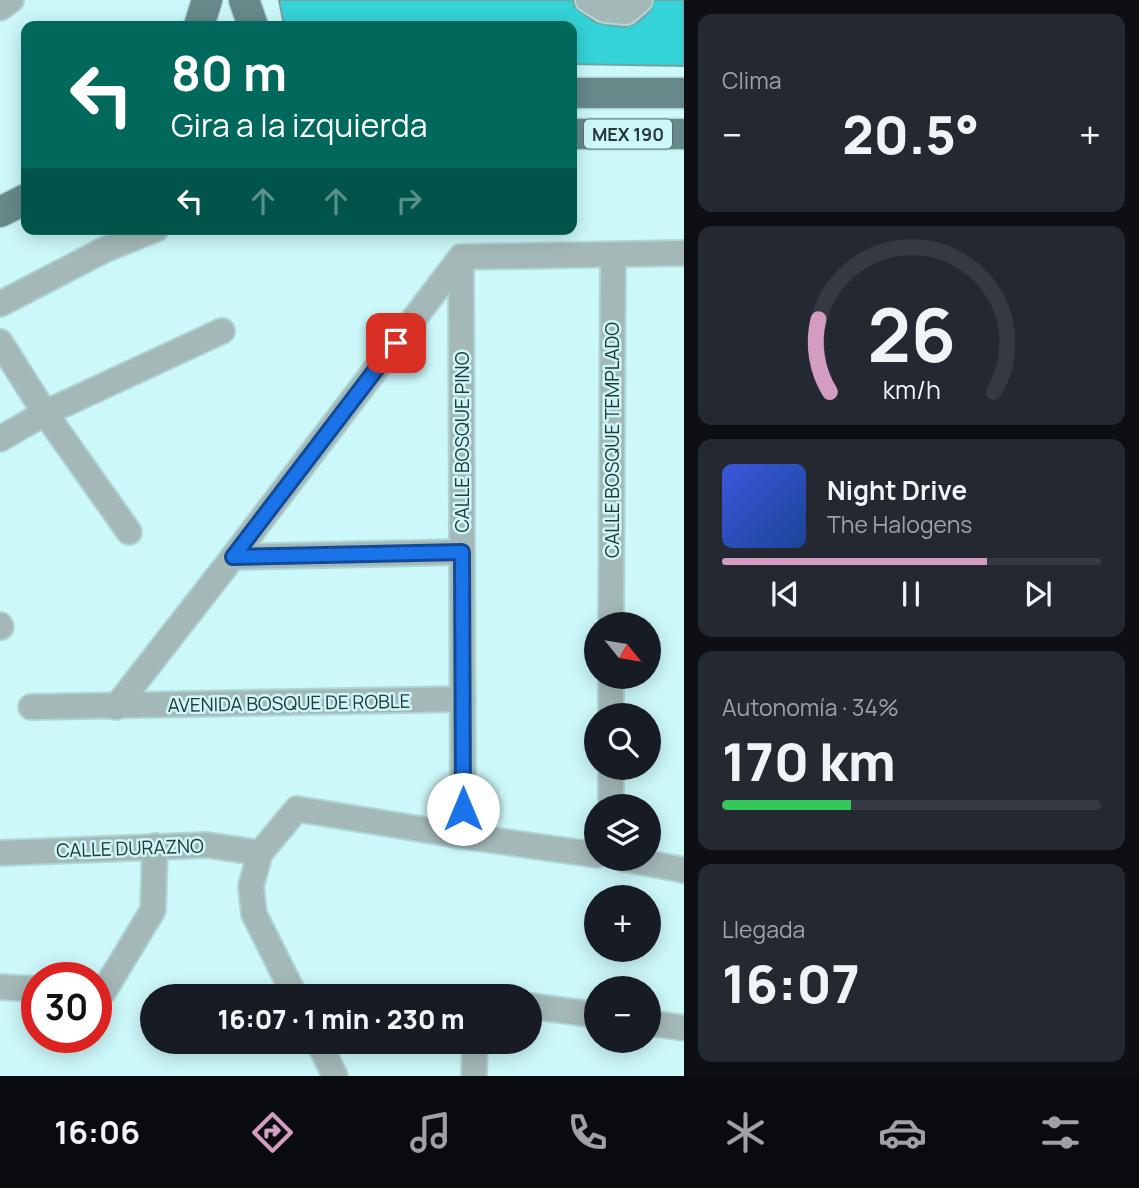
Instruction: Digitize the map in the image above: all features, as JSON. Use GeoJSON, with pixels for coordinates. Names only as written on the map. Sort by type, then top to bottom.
{"type":"FeatureCollection","features":[{"type":"Feature","properties":{"kind":"main road"},"geometry":{"type":"LineString","coordinates":[[201,21],[207,0]]}},
{"type":"Feature","properties":{"kind":"main road"},"geometry":{"type":"LineString","coordinates":[[244,0],[251,21]]}},
{"type":"Feature","properties":{"kind":"main road","name":"MEX 190"},"geometry":{"type":"LineString","coordinates":[[577,93],[684,93]]}},
{"type":"Feature","properties":{"kind":"main road","name":"MEX 190"},"geometry":{"type":"LineString","coordinates":[[577,134],[684,134]]}},
{"type":"Feature","properties":{"kind":"main road"},"geometry":{"type":"LineString","coordinates":[[0,212],[21,202]]}},
{"type":"Feature","properties":{"kind":"street"},"geometry":{"type":"LineString","coordinates":[[0,8],[11,0]]}},
{"type":"Feature","properties":{"kind":"street"},"geometry":{"type":"LineString","coordinates":[[588,0],[605,10],[626,12],[640,0]]}},
{"type":"Feature","properties":{"kind":"street"},"geometry":{"type":"LineString","coordinates":[[0,304],[104,250],[141,235]]}},
{"type":"Feature","properties":{"kind":"street"},"geometry":{"type":"LineString","coordinates":[[116,707],[461,257],[684,253]]}},
{"type":"Feature","properties":{"kind":"street","name":"CALLE BOSQUE TEMPLADO"},"geometry":{"type":"LineString","coordinates":[[611,612],[613,255]]}},
{"type":"Feature","properties":{"kind":"street","name":"CALLE BOSQUE PINO"},"geometry":{"type":"LineString","coordinates":[[461,257],[463,836]]}},
{"type":"Feature","properties":{"kind":"street"},"geometry":{"type":"LineString","coordinates":[[0,439],[45,413],[222,331]]}},
{"type":"Feature","properties":{"kind":"street"},"geometry":{"type":"LineString","coordinates":[[0,342],[45,413],[129,532]]}},
{"type":"Feature","properties":{"kind":"street"},"geometry":{"type":"LineString","coordinates":[[233,557],[462,552]]}},
{"type":"Feature","properties":{"kind":"street","name":"AVENIDA BOSQUE DE ROBLE"},"geometry":{"type":"LineString","coordinates":[[31,707],[463,699]]}},
{"type":"Feature","properties":{"kind":"street"},"geometry":{"type":"LineString","coordinates":[[289,984],[254,914],[251,886],[260,853],[297,809],[584,853]]}},
{"type":"Feature","properties":{"kind":"street","name":"CALLE DURAZNO"},"geometry":{"type":"LineString","coordinates":[[0,853],[207,845],[260,853]]}},
{"type":"Feature","properties":{"kind":"street"},"geometry":{"type":"LineString","coordinates":[[112,978],[153,910],[155,846]]}},
{"type":"Feature","properties":{"kind":"street"},"geometry":{"type":"LineString","coordinates":[[661,866],[684,870]]}},
{"type":"Feature","properties":{"kind":"street"},"geometry":{"type":"LineString","coordinates":[[0,987],[21,988]]}},
{"type":"Feature","properties":{"kind":"street"},"geometry":{"type":"LineString","coordinates":[[542,1008],[584,1013]]}},
{"type":"Feature","properties":{"kind":"street"},"geometry":{"type":"LineString","coordinates":[[661,1025],[684,1028]]}},
{"type":"Feature","properties":{"kind":"street"},"geometry":{"type":"LineString","coordinates":[[324,1054],[335,1076]]}},
{"type":"Feature","properties":{"kind":"street"},"geometry":{"type":"LineString","coordinates":[[474,1076],[475,1054]]}},
{"type":"Feature","properties":{"kind":"building"},"geometry":{"type":"Polygon","coordinates":[[[279,0],[573,0],[580,12],[597,23],[625,27],[635,24],[650,11],[654,0],[684,0],[684,66],[577,64],[577,21],[283,21],[279,0]]]}},
{"type":"Feature","properties":{"kind":"route"},"geometry":{"type":"LineString","coordinates":[[396,343],[233,557],[462,552],[463,809]]}}]}
